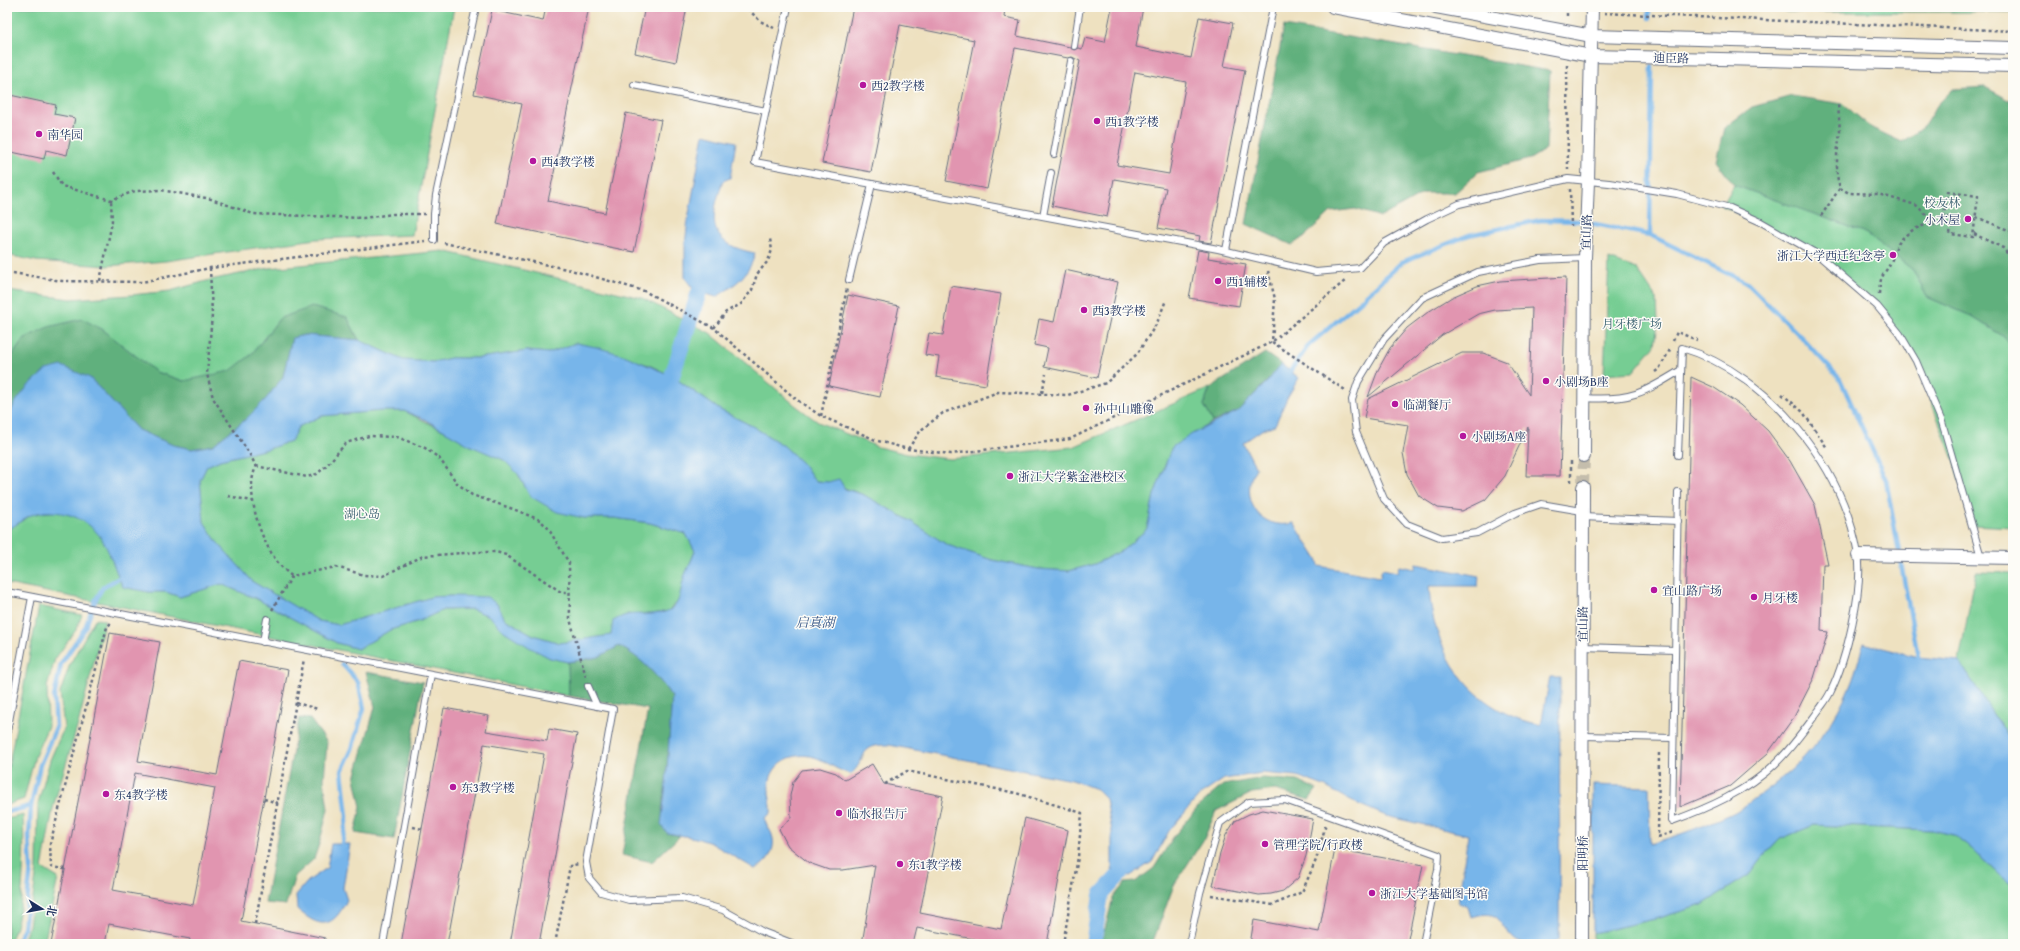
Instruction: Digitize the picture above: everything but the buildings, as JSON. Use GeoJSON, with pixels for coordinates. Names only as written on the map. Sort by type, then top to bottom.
{"type":"FeatureCollection","features":[{"type":"Feature","properties":{"kind":"street","name":"迪臣路"},"geometry":{"type":"LineString","coordinates":[[1333,7],[1591,56],[2013,66]]}},
{"type":"Feature","properties":{"kind":"street","name":"迪臣路"},"geometry":{"type":"LineString","coordinates":[[1436,7],[1592,36],[2013,48]]}},
{"type":"Feature","properties":{"kind":"street","name":"宜山路"},"geometry":{"type":"LineString","coordinates":[[1584,456],[1585,252],[1592,7]]}},
{"type":"Feature","properties":{"kind":"street","name":"宜山路"},"geometry":{"type":"LineString","coordinates":[[1583,487],[1583,762]]}},
{"type":"Feature","properties":{"kind":"street"},"geometry":{"type":"LineString","coordinates":[[1858,555],[2013,558]]}},
{"type":"Feature","properties":{"kind":"street","name":"阳明桥"},"geometry":{"type":"LineString","coordinates":[[1582,944],[1583,762]]}},
{"type":"Feature","properties":{"kind":"lane"},"geometry":{"type":"LineString","coordinates":[[434,240],[434,214],[476,7]]}},
{"type":"Feature","properties":{"kind":"lane"},"geometry":{"type":"LineString","coordinates":[[788,7],[755,162],[1226,250],[1316,272],[1360,268],[1384,243],[1427,219],[1459,204],[1568,179],[1677,194],[1730,208],[1779,232],[1817,254],[1876,306],[1900,334],[1916,361],[1942,422],[1981,558]]}},
{"type":"Feature","properties":{"kind":"lane"},"geometry":{"type":"LineString","coordinates":[[1074,46],[1080,7]]}},
{"type":"Feature","properties":{"kind":"lane"},"geometry":{"type":"LineString","coordinates":[[1226,250],[1273,7]]}},
{"type":"Feature","properties":{"kind":"lane"},"geometry":{"type":"LineString","coordinates":[[1054,154],[1071,61]]}},
{"type":"Feature","properties":{"kind":"lane"},"geometry":{"type":"LineString","coordinates":[[634,85],[766,111]]}},
{"type":"Feature","properties":{"kind":"lane"},"geometry":{"type":"LineString","coordinates":[[1043,216],[1051,173]]}},
{"type":"Feature","properties":{"kind":"lane"},"geometry":{"type":"LineString","coordinates":[[849,280],[872,184]]}},
{"type":"Feature","properties":{"kind":"lane"},"geometry":{"type":"LineString","coordinates":[[1585,252],[1478,272],[1422,298],[1384,339],[1358,382],[1352,400],[1356,432],[1384,499],[1407,524],[1442,538],[1477,533],[1515,513],[1541,504],[1582,514],[1678,521]]}},
{"type":"Feature","properties":{"kind":"lane"},"geometry":{"type":"LineString","coordinates":[[1678,455],[1682,348],[1692,351],[1724,367],[1754,385],[1783,411],[1812,445],[1836,483],[1858,555],[1859,584],[1850,633],[1831,692],[1805,730],[1774,765],[1736,793],[1702,810],[1672,821],[1678,492]]}},
{"type":"Feature","properties":{"kind":"lane"},"geometry":{"type":"LineString","coordinates":[[1585,398],[1624,398],[1647,391],[1681,370]]}},
{"type":"Feature","properties":{"kind":"lane"},"geometry":{"type":"LineString","coordinates":[[7,592],[613,709],[586,862],[589,878],[601,892],[629,900],[682,898],[723,910],[763,932],[794,944]]}},
{"type":"Feature","properties":{"kind":"lane"},"geometry":{"type":"LineString","coordinates":[[7,732],[32,597]]}},
{"type":"Feature","properties":{"kind":"lane"},"geometry":{"type":"LineString","coordinates":[[263,642],[267,619]]}},
{"type":"Feature","properties":{"kind":"lane"},"geometry":{"type":"LineString","coordinates":[[1582,647],[1675,650]]}},
{"type":"Feature","properties":{"kind":"lane"},"geometry":{"type":"LineString","coordinates":[[383,944],[431,674]]}},
{"type":"Feature","properties":{"kind":"lane"},"geometry":{"type":"LineString","coordinates":[[588,686],[597,706]]}},
{"type":"Feature","properties":{"kind":"lane"},"geometry":{"type":"LineString","coordinates":[[1583,736],[1673,738]]}},
{"type":"Feature","properties":{"kind":"lane"},"geometry":{"type":"LineString","coordinates":[[1189,944],[1200,893],[1220,823],[1249,802],[1285,800],[1439,855],[1438,870],[1423,944]]}},
{"type":"Feature","properties":{"kind":"path"},"geometry":{"type":"LineString","coordinates":[[1567,7],[1567,32]]}},
{"type":"Feature","properties":{"kind":"path"},"geometry":{"type":"LineString","coordinates":[[748,9],[760,21],[783,32]]}},
{"type":"Feature","properties":{"kind":"path"},"geometry":{"type":"LineString","coordinates":[[1627,15],[2013,31]]}},
{"type":"Feature","properties":{"kind":"path"},"geometry":{"type":"LineString","coordinates":[[1567,51],[1568,179],[1571,195],[1571,234]]}},
{"type":"Feature","properties":{"kind":"path"},"geometry":{"type":"LineString","coordinates":[[1838,104],[1840,132],[1837,155],[1837,176],[1840,188],[1848,193],[1878,194],[1916,205],[1937,225]]}},
{"type":"Feature","properties":{"kind":"path"},"geometry":{"type":"LineString","coordinates":[[53,172],[62,186],[111,200],[135,191],[161,190],[211,198],[253,214],[363,218],[393,214],[434,214]]}},
{"type":"Feature","properties":{"kind":"path"},"geometry":{"type":"LineString","coordinates":[[1820,216],[1840,188]]}},
{"type":"Feature","properties":{"kind":"path"},"geometry":{"type":"LineString","coordinates":[[1947,192],[1978,196],[1976,217],[1974,237],[1950,234],[1952,218],[1944,217],[1947,192]]}},
{"type":"Feature","properties":{"kind":"path"},"geometry":{"type":"LineString","coordinates":[[100,281],[112,222],[111,200]]}},
{"type":"Feature","properties":{"kind":"path"},"geometry":{"type":"LineString","coordinates":[[1976,217],[2013,232]]}},
{"type":"Feature","properties":{"kind":"path"},"geometry":{"type":"LineString","coordinates":[[1876,306],[1879,302],[1880,278],[1892,261],[1898,243],[1907,234],[1919,227],[1929,224],[1951,224]]}},
{"type":"Feature","properties":{"kind":"path"},"geometry":{"type":"LineString","coordinates":[[1974,234],[2003,248],[2013,261]]}},
{"type":"Feature","properties":{"kind":"path"},"geometry":{"type":"LineString","coordinates":[[714,328],[726,312],[741,304],[752,290],[757,274],[768,260],[772,250],[770,239]]}},
{"type":"Feature","properties":{"kind":"path"},"geometry":{"type":"LineString","coordinates":[[7,272],[62,281],[142,282],[210,268],[434,240],[571,270],[644,291],[714,328],[797,400],[821,416],[878,441],[908,449],[951,454],[1070,439],[1272,342],[1360,268]]}},
{"type":"Feature","properties":{"kind":"path"},"geometry":{"type":"LineString","coordinates":[[1265,260],[1272,281],[1275,299],[1272,342]]}},
{"type":"Feature","properties":{"kind":"path"},"geometry":{"type":"LineString","coordinates":[[210,268],[212,315],[207,374],[213,398],[256,466],[252,482],[252,501],[271,554],[285,571],[292,576],[336,567],[364,575],[383,576],[423,556],[443,553],[496,552],[506,555],[561,592],[569,592]]}},
{"type":"Feature","properties":{"kind":"path"},"geometry":{"type":"LineString","coordinates":[[821,416],[842,304],[849,280]]}},
{"type":"Feature","properties":{"kind":"path"},"geometry":{"type":"LineString","coordinates":[[908,449],[921,430],[943,413],[998,392],[1068,395],[1106,383],[1137,354],[1157,322],[1166,300]]}},
{"type":"Feature","properties":{"kind":"path"},"geometry":{"type":"LineString","coordinates":[[1653,374],[1659,369],[1670,351],[1677,332],[1698,341]]}},
{"type":"Feature","properties":{"kind":"path"},"geometry":{"type":"LineString","coordinates":[[1272,342],[1353,396]]}},
{"type":"Feature","properties":{"kind":"path"},"geometry":{"type":"LineString","coordinates":[[1042,393],[1046,374]]}},
{"type":"Feature","properties":{"kind":"path"},"geometry":{"type":"LineString","coordinates":[[1777,390],[1803,412],[1831,454]]}},
{"type":"Feature","properties":{"kind":"path"},"geometry":{"type":"LineString","coordinates":[[256,466],[307,477],[317,474],[346,443],[369,436],[397,437],[426,448],[439,458],[457,483],[472,495],[540,520],[548,528],[569,563],[570,619],[588,686]]}},
{"type":"Feature","properties":{"kind":"path"},"geometry":{"type":"LineString","coordinates":[[228,496],[252,501]]}},
{"type":"Feature","properties":{"kind":"path"},"geometry":{"type":"LineString","coordinates":[[267,619],[292,576]]}},
{"type":"Feature","properties":{"kind":"path"},"geometry":{"type":"LineString","coordinates":[[65,869],[51,867],[50,844],[107,626],[120,614]]}},
{"type":"Feature","properties":{"kind":"path"},"geometry":{"type":"LineString","coordinates":[[256,924],[306,650]]}},
{"type":"Feature","properties":{"kind":"path"},"geometry":{"type":"LineString","coordinates":[[296,703],[318,709]]}},
{"type":"Feature","properties":{"kind":"path"},"geometry":{"type":"LineString","coordinates":[[1659,753],[1658,837],[1677,831]]}},
{"type":"Feature","properties":{"kind":"path"},"geometry":{"type":"LineString","coordinates":[[885,784],[908,771],[1016,794],[1082,813],[1078,857],[1063,944]]}},
{"type":"Feature","properties":{"kind":"path"},"geometry":{"type":"LineString","coordinates":[[264,799],[278,803]]}},
{"type":"Feature","properties":{"kind":"path"},"geometry":{"type":"LineString","coordinates":[[1200,893],[1272,905],[1302,892],[1316,860],[1328,816]]}},
{"type":"Feature","properties":{"kind":"path"},"geometry":{"type":"LineString","coordinates":[[555,944],[570,866],[586,862]]}},
{"type":"Feature","properties":{"kind":"green space"},"geometry":{"type":"Polygon","coordinates":[[[7,7],[454,7],[412,235],[316,239],[166,261],[106,266],[36,261],[7,255],[7,7]]]}},
{"type":"Feature","properties":{"kind":"green space"},"geometry":{"type":"Polygon","coordinates":[[[1777,7],[2013,7],[2013,12],[1787,12],[1777,7]]]}},
{"type":"Feature","properties":{"kind":"green space"},"geometry":{"type":"Polygon","coordinates":[[[1284,26],[1550,71],[1546,149],[1530,159],[1478,172],[1455,193],[1424,193],[1381,217],[1355,209],[1331,212],[1305,236],[1292,245],[1246,224],[1284,26]]]}},
{"type":"Feature","properties":{"kind":"green space","name":"校友林"},"geometry":{"type":"Polygon","coordinates":[[[1985,87],[2013,102],[2013,348],[2003,336],[1969,315],[1927,297],[1913,270],[1864,232],[1734,185],[1716,161],[1724,128],[1752,107],[1792,96],[1843,104],[1872,128],[1902,142],[1924,126],[1938,104],[1953,89],[1985,87]]]}},
{"type":"Feature","properties":{"kind":"green space"},"geometry":{"type":"Polygon","coordinates":[[[1734,185],[1864,232],[1913,270],[1927,297],[1969,315],[2003,336],[2013,348],[2013,527],[1972,525],[1954,462],[1916,361],[1877,306],[1817,254],[1791,238],[1722,206],[1734,185]]]}},
{"type":"Feature","properties":{"kind":"green space"},"geometry":{"type":"Polygon","coordinates":[[[443,251],[642,298],[710,333],[795,405],[818,422],[878,447],[907,454],[950,459],[1073,447],[1210,388],[1204,405],[1213,422],[1172,447],[1154,495],[1147,529],[1123,550],[1095,564],[1069,571],[1038,569],[992,560],[947,545],[912,522],[864,495],[828,482],[815,481],[805,466],[784,446],[752,426],[720,410],[672,376],[649,365],[576,343],[549,353],[527,351],[479,358],[451,358],[433,362],[403,360],[359,340],[347,317],[280,318],[251,355],[230,372],[184,381],[156,372],[102,329],[25,338],[7,363],[7,291],[71,299],[131,295],[170,291],[210,280],[269,268],[443,251]]]}},
{"type":"Feature","properties":{"kind":"green space","name":"月牙楼广场"},"geometry":{"type":"Polygon","coordinates":[[[1609,259],[1637,269],[1657,299],[1658,322],[1655,345],[1633,372],[1604,374],[1609,259]]]}},
{"type":"Feature","properties":{"kind":"green space"},"geometry":{"type":"Polygon","coordinates":[[[312,307],[347,317],[359,340],[305,335],[292,338],[283,377],[266,399],[246,419],[213,445],[192,449],[173,445],[138,430],[90,378],[14,404],[7,424],[7,363],[25,338],[48,327],[82,319],[102,329],[156,372],[184,381],[230,371],[251,355],[280,318],[312,307]]]}},
{"type":"Feature","properties":{"kind":"green space"},"geometry":{"type":"Polygon","coordinates":[[[1265,353],[1281,364],[1277,371],[1238,411],[1213,422],[1204,405],[1210,388],[1265,353]]]}},
{"type":"Feature","properties":{"kind":"green space","name":"湖心岛"},"geometry":{"type":"Polygon","coordinates":[[[381,411],[404,411],[504,460],[518,474],[530,496],[584,518],[614,518],[650,523],[686,534],[695,551],[685,576],[680,600],[668,611],[652,614],[627,614],[612,635],[560,643],[533,635],[505,619],[497,604],[451,596],[432,597],[339,625],[319,621],[253,582],[217,542],[204,522],[200,480],[207,466],[220,460],[268,449],[291,441],[298,427],[321,416],[381,411]]]}},
{"type":"Feature","properties":{"kind":"green space"},"geometry":{"type":"Polygon","coordinates":[[[58,511],[82,519],[98,532],[108,549],[123,587],[149,592],[166,592],[180,597],[221,584],[255,598],[337,643],[358,649],[390,630],[419,621],[443,610],[472,609],[489,616],[504,631],[550,658],[568,662],[569,696],[7,584],[7,530],[33,514],[58,511]]]}},
{"type":"Feature","properties":{"kind":"green space"},"geometry":{"type":"Polygon","coordinates":[[[1976,572],[2013,573],[2013,744],[1959,661],[1976,572]]]}},
{"type":"Feature","properties":{"kind":"green space"},"geometry":{"type":"Polygon","coordinates":[[[39,606],[82,615],[76,630],[55,659],[47,687],[48,726],[35,756],[24,799],[7,805],[7,774],[39,606]]]}},
{"type":"Feature","properties":{"kind":"green space"},"geometry":{"type":"Polygon","coordinates":[[[95,619],[105,620],[78,724],[54,804],[42,868],[58,878],[44,944],[22,944],[29,926],[37,869],[38,803],[50,760],[64,728],[60,693],[70,664],[95,619]]]}},
{"type":"Feature","properties":{"kind":"green space"},"geometry":{"type":"Polygon","coordinates":[[[619,646],[643,662],[672,697],[666,784],[662,809],[667,833],[680,836],[652,862],[622,855],[648,709],[569,696],[568,662],[598,657],[619,646]]]}},
{"type":"Feature","properties":{"kind":"green space"},"geometry":{"type":"Polygon","coordinates":[[[366,672],[423,682],[394,839],[355,833],[361,807],[355,778],[375,707],[366,672]]]}},
{"type":"Feature","properties":{"kind":"green space"},"geometry":{"type":"Polygon","coordinates":[[[299,718],[310,719],[327,742],[324,780],[328,809],[314,859],[295,876],[286,905],[265,903],[299,718]]]}},
{"type":"Feature","properties":{"kind":"green space"},"geometry":{"type":"Polygon","coordinates":[[[1263,778],[1297,781],[1317,789],[1309,800],[1275,790],[1252,793],[1216,811],[1204,839],[1174,885],[1152,944],[1101,944],[1113,898],[1125,883],[1135,882],[1154,868],[1174,836],[1199,806],[1223,785],[1263,778]]]}},
{"type":"Feature","properties":{"kind":"green space"},"geometry":{"type":"Polygon","coordinates":[[[23,815],[24,844],[21,903],[18,920],[13,935],[7,944],[7,819],[23,815]]]}},
{"type":"Feature","properties":{"kind":"green space"},"geometry":{"type":"Polygon","coordinates":[[[1814,825],[1932,830],[1954,835],[1972,849],[1999,875],[2013,884],[2013,944],[1593,944],[1593,933],[1655,919],[1702,905],[1749,875],[1760,860],[1780,839],[1814,825]]]}},
{"type":"Feature","properties":{"kind":"water"},"geometry":{"type":"Polygon","coordinates":[[[704,134],[736,142],[730,178],[723,181],[715,207],[714,219],[720,237],[739,249],[755,253],[753,261],[745,274],[729,289],[716,297],[694,290],[685,278],[685,245],[688,219],[704,134]]]}},
{"type":"Feature","properties":{"kind":"water","name":"启真湖"},"geometry":{"type":"Polygon","coordinates":[[[305,335],[359,340],[403,360],[433,362],[451,358],[479,358],[527,351],[549,353],[576,343],[596,347],[626,356],[672,376],[720,410],[752,426],[784,446],[805,466],[815,481],[828,482],[839,479],[845,489],[864,495],[912,522],[947,545],[992,560],[1038,569],[1069,571],[1095,564],[1123,550],[1147,529],[1154,495],[1172,447],[1192,434],[1238,411],[1268,381],[1281,364],[1299,378],[1287,398],[1275,425],[1263,429],[1243,443],[1256,468],[1251,479],[1249,490],[1251,501],[1255,510],[1262,517],[1271,522],[1282,524],[1294,523],[1318,561],[1319,566],[1380,577],[1382,569],[1397,572],[1399,566],[1415,569],[1416,564],[1479,576],[1478,586],[1429,586],[1432,611],[1438,635],[1448,656],[1461,676],[1476,693],[1495,707],[1517,718],[1541,725],[1550,677],[1560,677],[1559,940],[1554,943],[1546,944],[1529,944],[1520,942],[1514,939],[1494,916],[1488,914],[1471,917],[1468,907],[1458,903],[1468,835],[1386,816],[1351,801],[1324,786],[1297,776],[1262,773],[1224,779],[1199,796],[1169,831],[1152,862],[1130,876],[1112,870],[1112,831],[1106,799],[1096,789],[1072,780],[889,745],[879,745],[867,750],[860,763],[851,774],[817,758],[801,755],[786,760],[780,764],[774,770],[771,777],[769,789],[771,813],[765,818],[772,835],[773,846],[767,860],[755,869],[711,843],[696,838],[667,833],[661,825],[666,784],[672,697],[661,681],[642,662],[619,646],[598,657],[568,662],[550,658],[504,631],[489,616],[472,609],[443,610],[419,621],[390,630],[358,649],[337,643],[255,598],[221,584],[180,597],[166,592],[149,592],[123,587],[105,544],[99,535],[92,527],[70,515],[43,512],[30,515],[7,530],[7,424],[14,404],[28,386],[46,370],[62,366],[90,378],[138,430],[173,445],[192,449],[213,445],[246,419],[266,399],[283,377],[292,338],[305,335]],[[381,411],[321,416],[298,427],[291,441],[268,449],[220,460],[207,466],[200,480],[204,522],[217,542],[253,582],[319,621],[339,625],[432,597],[487,597],[497,604],[505,619],[533,635],[560,643],[611,635],[613,621],[619,618],[632,614],[661,613],[668,611],[677,603],[684,577],[695,551],[686,534],[650,523],[614,518],[584,518],[557,512],[530,496],[518,474],[504,460],[471,446],[424,419],[404,411],[381,411]]]}},
{"type":"Feature","properties":{"kind":"water"},"geometry":{"type":"Polygon","coordinates":[[[1863,643],[1918,657],[1959,661],[2013,744],[2013,884],[1999,875],[1972,849],[1954,835],[1932,830],[1814,825],[1780,839],[1760,860],[1749,875],[1702,905],[1655,919],[1593,933],[1593,785],[1649,787],[1650,844],[1693,830],[1735,812],[1779,780],[1813,747],[1838,710],[1849,689],[1857,667],[1863,643]]]}},
{"type":"Feature","properties":{"kind":"water"},"geometry":{"type":"Polygon","coordinates":[[[331,844],[350,844],[343,888],[347,900],[337,916],[331,921],[320,923],[305,916],[297,909],[296,895],[308,881],[327,868],[331,844]]]}},
{"type":"Feature","properties":{"kind":"waterway"},"geometry":{"type":"LineString","coordinates":[[1649,7],[1649,18]]}},
{"type":"Feature","properties":{"kind":"waterway"},"geometry":{"type":"LineString","coordinates":[[1650,235],[1652,67]]}},
{"type":"Feature","properties":{"kind":"waterway"},"geometry":{"type":"LineString","coordinates":[[1290,371],[1309,345],[1359,302],[1402,262],[1469,235],[1541,220],[1580,221],[1650,235],[1747,283],[1805,341],[1840,379],[1886,480],[1918,657]]}},
{"type":"Feature","properties":{"kind":"waterway"},"geometry":{"type":"LineString","coordinates":[[672,376],[699,292]]}},
{"type":"Feature","properties":{"kind":"waterway"},"geometry":{"type":"LineString","coordinates":[[16,944],[24,928],[31,868],[29,837],[31,806],[40,765],[56,727],[54,697],[61,664],[85,628],[95,601],[103,587],[119,578]]}},
{"type":"Feature","properties":{"kind":"waterway"},"geometry":{"type":"LineString","coordinates":[[342,664],[358,682],[364,708],[352,749],[342,771],[347,817],[342,843]]}},
{"type":"Feature","properties":{"kind":"waterway"},"geometry":{"type":"LineString","coordinates":[[7,812],[31,806]]}},
{"type":"Feature","properties":{"kind":"waterway"},"geometry":{"type":"LineString","coordinates":[[1093,944],[1101,895],[1121,873]]}},
{"type":"Feature","properties":{"kind":"tunnel"},"geometry":{"type":"LineString","coordinates":[[1583,487],[1584,456]]}},
{"type":"Feature","properties":{"kind":"place","name":"西2教学楼"},"geometry":{"type":"Point","coordinates":[863,85]}},
{"type":"Feature","properties":{"kind":"place","name":"西1教学楼"},"geometry":{"type":"Point","coordinates":[1097,121]}},
{"type":"Feature","properties":{"kind":"place","name":"南华园"},"geometry":{"type":"Point","coordinates":[39,134]}},
{"type":"Feature","properties":{"kind":"place","name":"西4教学楼"},"geometry":{"type":"Point","coordinates":[533,161]}},
{"type":"Feature","properties":{"kind":"place","name":"小木屋"},"geometry":{"type":"Point","coordinates":[1968,219]}},
{"type":"Feature","properties":{"kind":"place","name":"浙江大学西迁纪念亭"},"geometry":{"type":"Point","coordinates":[1893,255]}},
{"type":"Feature","properties":{"kind":"place","name":"西1辅楼"},"geometry":{"type":"Point","coordinates":[1218,281]}},
{"type":"Feature","properties":{"kind":"place","name":"西3教学楼"},"geometry":{"type":"Point","coordinates":[1084,310]}},
{"type":"Feature","properties":{"kind":"place","name":"小剧场B座"},"geometry":{"type":"Point","coordinates":[1546,381]}},
{"type":"Feature","properties":{"kind":"place","name":"临湖餐厅"},"geometry":{"type":"Point","coordinates":[1395,404]}},
{"type":"Feature","properties":{"kind":"place","name":"孙中山雕像"},"geometry":{"type":"Point","coordinates":[1086,408]}},
{"type":"Feature","properties":{"kind":"place","name":"小剧场A座"},"geometry":{"type":"Point","coordinates":[1463,436]}},
{"type":"Feature","properties":{"kind":"place","name":"浙江大学紫金港校区"},"geometry":{"type":"Point","coordinates":[1010,476]}},
{"type":"Feature","properties":{"kind":"place","name":"宜山路广场"},"geometry":{"type":"Point","coordinates":[1654,590]}},
{"type":"Feature","properties":{"kind":"place","name":"月牙楼"},"geometry":{"type":"Point","coordinates":[1754,597]}},
{"type":"Feature","properties":{"kind":"place","name":"东3教学楼"},"geometry":{"type":"Point","coordinates":[453,787]}},
{"type":"Feature","properties":{"kind":"place","name":"东4教学楼"},"geometry":{"type":"Point","coordinates":[106,794]}},
{"type":"Feature","properties":{"kind":"place","name":"临水报告厅"},"geometry":{"type":"Point","coordinates":[839,813]}},
{"type":"Feature","properties":{"kind":"place","name":"管理学院/行政楼"},"geometry":{"type":"Point","coordinates":[1265,844]}},
{"type":"Feature","properties":{"kind":"place","name":"东1教学楼"},"geometry":{"type":"Point","coordinates":[900,864]}},
{"type":"Feature","properties":{"kind":"place","name":"浙江大学基础图书馆"},"geometry":{"type":"Point","coordinates":[1372,893]}}]}
